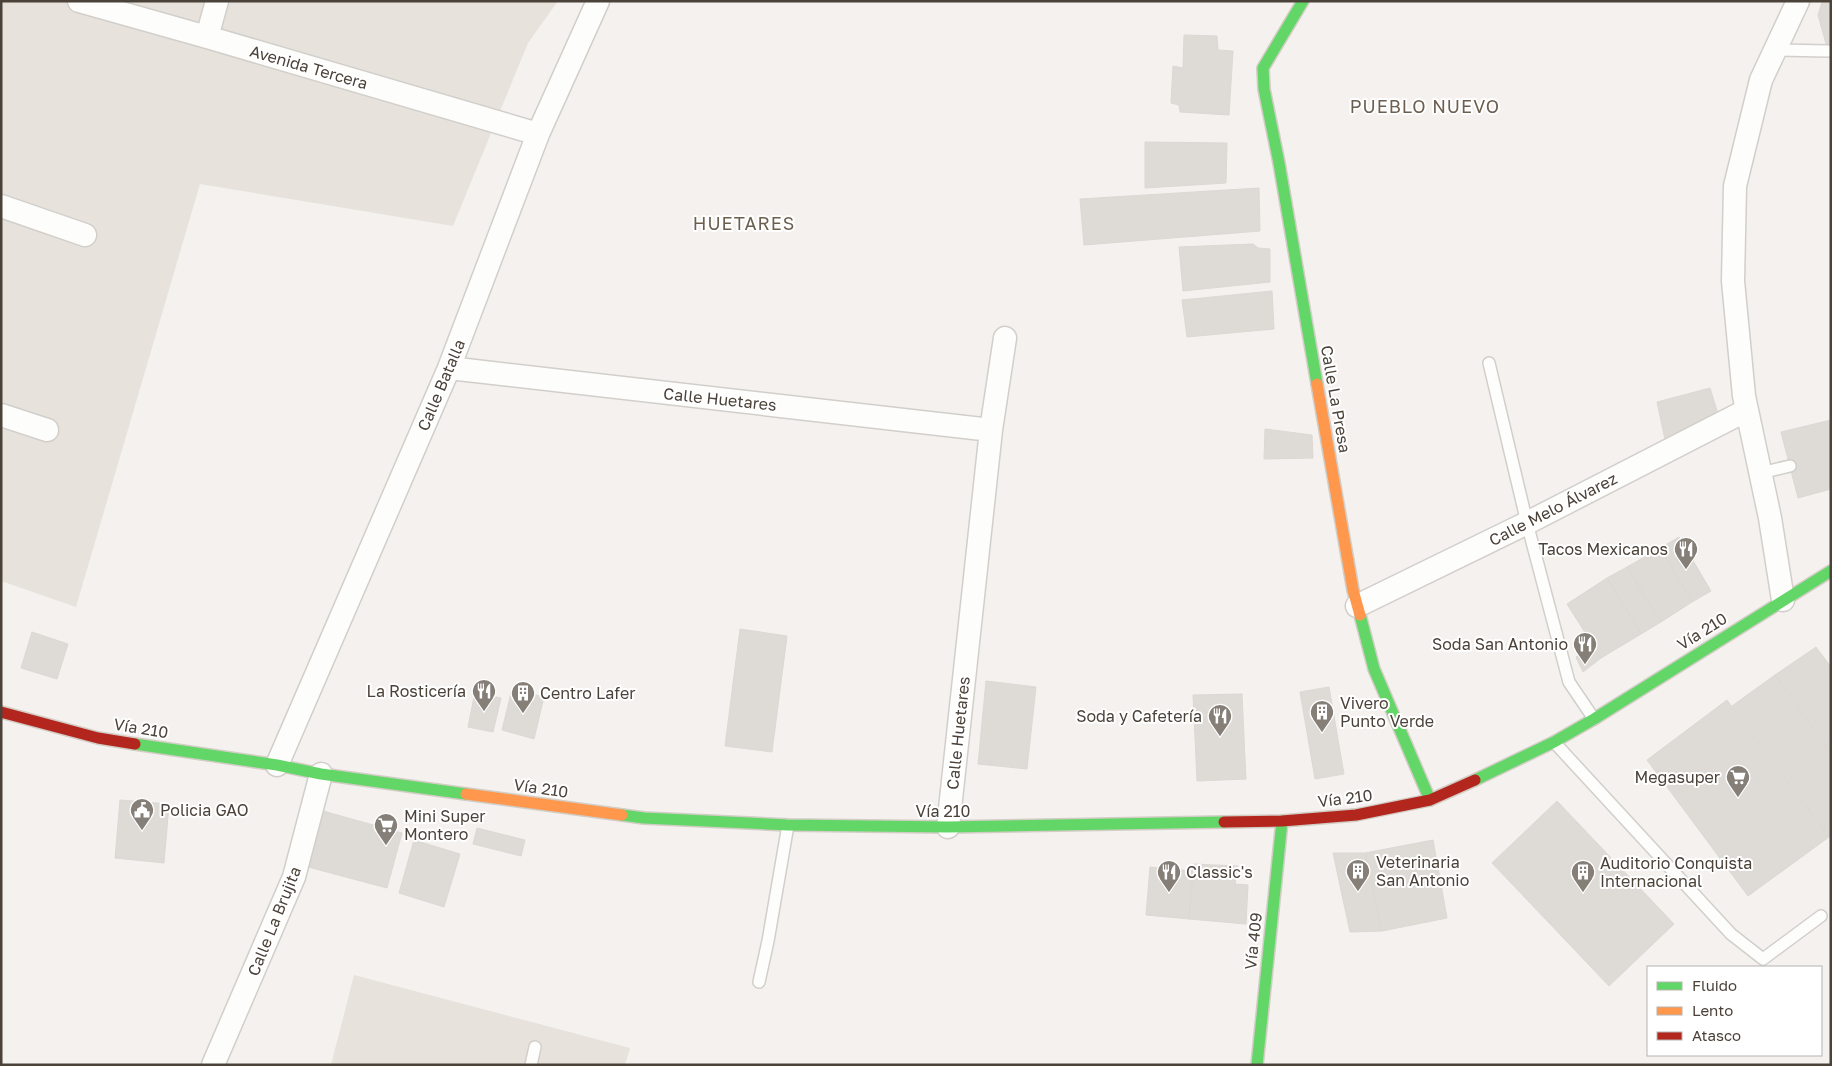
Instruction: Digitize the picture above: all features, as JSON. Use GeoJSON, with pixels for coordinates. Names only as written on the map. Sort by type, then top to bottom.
{"type":"FeatureCollection","features":[{"type":"Feature","properties":{"kind":"main road","name":"Calle La Presa"},"geometry":{"type":"LineString","coordinates":[[1302,1],[1263,68],[1264,89],[1279,163],[1352,590],[1374,669],[1430,800]]}},
{"type":"Feature","properties":{"kind":"main road","name":"Vía 210"},"geometry":{"type":"LineString","coordinates":[[1,712],[98,738],[277,765],[321,774],[644,818],[788,825],[948,827],[1282,821],[1356,815],[1430,800],[1501,769],[1594,719],[1831,571]]}},
{"type":"Feature","properties":{"kind":"main road","name":"Vía 409"},"geometry":{"type":"LineString","coordinates":[[1257,1065],[1282,821]]}},
{"type":"Feature","properties":{"kind":"street","name":"Avenida Tercera"},"geometry":{"type":"LineString","coordinates":[[79,1],[538,134]]}},
{"type":"Feature","properties":{"kind":"street"},"geometry":{"type":"LineString","coordinates":[[207,37],[217,1]]}},
{"type":"Feature","properties":{"kind":"street","name":"Calle Batalla"},"geometry":{"type":"LineString","coordinates":[[277,765],[449,368],[538,134],[598,1]]}},
{"type":"Feature","properties":{"kind":"street"},"geometry":{"type":"LineString","coordinates":[[1782,600],[1770,518],[1744,396],[1733,281],[1735,186],[1761,80],[1798,1]]}},
{"type":"Feature","properties":{"kind":"street"},"geometry":{"type":"LineString","coordinates":[[1,206],[85,235]]}},
{"type":"Feature","properties":{"kind":"street","name":"Calle Huetares"},"geometry":{"type":"LineString","coordinates":[[948,827],[991,430],[1005,338]]}},
{"type":"Feature","properties":{"kind":"street","name":"Calle Huetares"},"geometry":{"type":"LineString","coordinates":[[449,368],[991,430]]}},
{"type":"Feature","properties":{"kind":"street","name":"Calle Melo Álvarez"},"geometry":{"type":"LineString","coordinates":[[1357,606],[1527,523],[1747,410]]}},
{"type":"Feature","properties":{"kind":"street"},"geometry":{"type":"LineString","coordinates":[[1,415],[47,430]]}},
{"type":"Feature","properties":{"kind":"street","name":"Calle La Brujita"},"geometry":{"type":"LineString","coordinates":[[214,1065],[294,878],[321,774]]}},
{"type":"Feature","properties":{"kind":"lane"},"geometry":{"type":"LineString","coordinates":[[1775,50],[1828,51]]}},
{"type":"Feature","properties":{"kind":"lane"},"geometry":{"type":"LineString","coordinates":[[1489,363],[1527,523],[1569,682],[1594,719]]}},
{"type":"Feature","properties":{"kind":"lane"},"geometry":{"type":"LineString","coordinates":[[1760,473],[1790,466]]}},
{"type":"Feature","properties":{"kind":"lane"},"geometry":{"type":"LineString","coordinates":[[1554,742],[1730,934],[1763,959],[1821,916]]}},
{"type":"Feature","properties":{"kind":"lane"},"geometry":{"type":"LineString","coordinates":[[759,982],[788,825]]}},
{"type":"Feature","properties":{"kind":"lane"},"geometry":{"type":"LineString","coordinates":[[531,1065],[535,1048]]}},
{"type":"Feature","properties":{"kind":"shaded area"},"geometry":{"type":"Polygon","coordinates":[[[1,1],[558,1],[528,43],[453,226],[200,184],[76,607],[1,581],[1,1]]]}},
{"type":"Feature","properties":{"kind":"shaded area"},"geometry":{"type":"Polygon","coordinates":[[[354,975],[630,1048],[625,1065],[331,1065],[354,975]]]}},
{"type":"Feature","properties":{"kind":"building"},"geometry":{"type":"Polygon","coordinates":[[[1831,1],[1831,62],[1818,15],[1822,2],[1831,1]]]}},
{"type":"Feature","properties":{"kind":"building"},"geometry":{"type":"Polygon","coordinates":[[[1184,35],[1217,36],[1218,50],[1233,51],[1229,115],[1180,112],[1179,105],[1171,103],[1173,66],[1183,68],[1184,35]]]}},
{"type":"Feature","properties":{"kind":"building"},"geometry":{"type":"Polygon","coordinates":[[[1145,142],[1227,143],[1226,183],[1145,188],[1145,142]]]}},
{"type":"Feature","properties":{"kind":"building"},"geometry":{"type":"Polygon","coordinates":[[[1259,188],[1260,231],[1084,245],[1080,199],[1259,188]]]}},
{"type":"Feature","properties":{"kind":"building"},"geometry":{"type":"Polygon","coordinates":[[[1253,244],[1258,248],[1270,249],[1270,282],[1183,291],[1179,247],[1253,244]]]}},
{"type":"Feature","properties":{"kind":"building"},"geometry":{"type":"Polygon","coordinates":[[[1272,291],[1274,329],[1187,337],[1182,300],[1272,291]]]}},
{"type":"Feature","properties":{"kind":"building"},"geometry":{"type":"Polygon","coordinates":[[[1710,388],[1719,417],[1666,444],[1657,402],[1710,388]]]}},
{"type":"Feature","properties":{"kind":"building"},"geometry":{"type":"Polygon","coordinates":[[[1831,420],[1831,489],[1798,498],[1781,432],[1831,420]]]}},
{"type":"Feature","properties":{"kind":"building"},"geometry":{"type":"Polygon","coordinates":[[[1265,429],[1312,435],[1313,458],[1264,459],[1265,429]]]}},
{"type":"Feature","properties":{"kind":"building","name":"Tacos Mexicanos"},"geometry":{"type":"Polygon","coordinates":[[[1679,537],[1711,591],[1692,602],[1660,548],[1679,537]]]}},
{"type":"Feature","properties":{"kind":"building"},"geometry":{"type":"Polygon","coordinates":[[[1660,548],[1692,602],[1661,622],[1627,567],[1660,548]]]}},
{"type":"Feature","properties":{"kind":"building"},"geometry":{"type":"Polygon","coordinates":[[[1627,567],[1661,622],[1641,634],[1607,578],[1627,567]]]}},
{"type":"Feature","properties":{"kind":"building"},"geometry":{"type":"Polygon","coordinates":[[[1607,578],[1641,634],[1601,658],[1567,604],[1607,578]]]}},
{"type":"Feature","properties":{"kind":"building"},"geometry":{"type":"Polygon","coordinates":[[[740,629],[787,636],[772,752],[725,746],[740,629]]]}},
{"type":"Feature","properties":{"kind":"building"},"geometry":{"type":"Polygon","coordinates":[[[32,632],[68,644],[57,679],[21,668],[32,632]]]}},
{"type":"Feature","properties":{"kind":"building","name":"Soda San Antonio"},"geometry":{"type":"Polygon","coordinates":[[[1593,646],[1601,658],[1583,672],[1576,657],[1593,646]]]}},
{"type":"Feature","properties":{"kind":"building"},"geometry":{"type":"Polygon","coordinates":[[[1816,647],[1831,667],[1831,753],[1775,675],[1816,647]]]}},
{"type":"Feature","properties":{"kind":"building"},"geometry":{"type":"Polygon","coordinates":[[[1775,675],[1831,753],[1831,836],[1829,837],[1732,706],[1775,675]]]}},
{"type":"Feature","properties":{"kind":"building"},"geometry":{"type":"Polygon","coordinates":[[[986,681],[1036,687],[1027,769],[978,764],[986,681]]]}},
{"type":"Feature","properties":{"kind":"building","name":"Vivero Punto Verde"},"geometry":{"type":"Polygon","coordinates":[[[1329,687],[1344,774],[1315,779],[1300,692],[1329,687]]]}},
{"type":"Feature","properties":{"kind":"building","name":"Centro Lafer"},"geometry":{"type":"Polygon","coordinates":[[[512,689],[544,697],[534,739],[502,730],[512,689]]]}},
{"type":"Feature","properties":{"kind":"building","name":"La Rosticería"},"geometry":{"type":"Polygon","coordinates":[[[475,692],[501,698],[493,732],[468,727],[475,692]]]}},
{"type":"Feature","properties":{"kind":"building","name":"Soda y Cafetería"},"geometry":{"type":"Polygon","coordinates":[[[1242,694],[1246,779],[1197,781],[1193,695],[1242,694]]]}},
{"type":"Feature","properties":{"kind":"building","name":"Megasuper"},"geometry":{"type":"Polygon","coordinates":[[[1727,700],[1829,837],[1748,896],[1647,760],[1727,700]]]}},
{"type":"Feature","properties":{"kind":"building","name":"Policia GAO"},"geometry":{"type":"Polygon","coordinates":[[[120,800],[169,804],[164,863],[115,858],[120,800]]]}},
{"type":"Feature","properties":{"kind":"building","name":"Auditorio Conquista Internacional"},"geometry":{"type":"Polygon","coordinates":[[[1557,801],[1674,924],[1609,986],[1492,863],[1557,801]]]}},
{"type":"Feature","properties":{"kind":"building"},"geometry":{"type":"Polygon","coordinates":[[[323,811],[402,833],[387,888],[308,867],[323,811]]]}},
{"type":"Feature","properties":{"kind":"building"},"geometry":{"type":"Polygon","coordinates":[[[477,828],[525,840],[521,856],[473,844],[477,828]]]}},
{"type":"Feature","properties":{"kind":"building"},"geometry":{"type":"Polygon","coordinates":[[[414,840],[460,854],[444,907],[399,893],[414,840]]]}},
{"type":"Feature","properties":{"kind":"building"},"geometry":{"type":"Polygon","coordinates":[[[1433,840],[1447,918],[1382,931],[1365,853],[1433,840]]]}},
{"type":"Feature","properties":{"kind":"building","name":"Veterinaria San Antonio"},"geometry":{"type":"Polygon","coordinates":[[[1333,853],[1365,853],[1382,931],[1350,932],[1333,853]]]}},
{"type":"Feature","properties":{"kind":"building"},"geometry":{"type":"Polygon","coordinates":[[[1193,864],[1238,866],[1235,884],[1248,885],[1246,924],[1189,919],[1193,864]]]}},
{"type":"Feature","properties":{"kind":"building","name":"Classic's"},"geometry":{"type":"Polygon","coordinates":[[[1150,867],[1193,871],[1189,919],[1146,915],[1150,867]]]}},
{"type":"Feature","properties":{"kind":"traffic: fast"},"geometry":{"type":"LineString","coordinates":[[1303,1],[1263,68],[1264,89],[1279,163],[1317,384]]}},
{"type":"Feature","properties":{"kind":"traffic: fast"},"geometry":{"type":"LineString","coordinates":[[1475,780],[1554,742],[1594,719],[1831,571]]}},
{"type":"Feature","properties":{"kind":"traffic: fast"},"geometry":{"type":"LineString","coordinates":[[1360,615],[1374,669],[1430,800]]}},
{"type":"Feature","properties":{"kind":"traffic: fast"},"geometry":{"type":"LineString","coordinates":[[135,744],[277,765],[321,774],[466,794]]}},
{"type":"Feature","properties":{"kind":"traffic: fast"},"geometry":{"type":"LineString","coordinates":[[622,815],[644,818],[788,825],[948,827],[1224,822]]}},
{"type":"Feature","properties":{"kind":"traffic: fast"},"geometry":{"type":"LineString","coordinates":[[1257,1065],[1282,821]]}},
{"type":"Feature","properties":{"kind":"traffic: slow"},"geometry":{"type":"LineString","coordinates":[[1317,384],[1353,590],[1360,615]]}},
{"type":"Feature","properties":{"kind":"traffic: slow"},"geometry":{"type":"LineString","coordinates":[[466,794],[622,815]]}},
{"type":"Feature","properties":{"kind":"traffic: jam"},"geometry":{"type":"LineString","coordinates":[[1,712],[98,738],[135,744]]}},
{"type":"Feature","properties":{"kind":"traffic: jam"},"geometry":{"type":"LineString","coordinates":[[1224,822],[1282,821],[1356,815],[1430,800],[1475,780]]}},
{"type":"Feature","properties":{"kind":"place","name":"Tacos Mexicanos"},"geometry":{"type":"Point","coordinates":[1686,570]}},
{"type":"Feature","properties":{"kind":"place","name":"Soda San Antonio"},"geometry":{"type":"Point","coordinates":[1585,665]}},
{"type":"Feature","properties":{"kind":"place","name":"La Rosticería"},"geometry":{"type":"Point","coordinates":[484,712]}},
{"type":"Feature","properties":{"kind":"place","name":"Centro Lafer"},"geometry":{"type":"Point","coordinates":[523,714]}},
{"type":"Feature","properties":{"kind":"place","name":"Vivero Punto Verde"},"geometry":{"type":"Point","coordinates":[1322,733]}},
{"type":"Feature","properties":{"kind":"place","name":"Soda y Cafetería"},"geometry":{"type":"Point","coordinates":[1220,737]}},
{"type":"Feature","properties":{"kind":"place","name":"Megasuper"},"geometry":{"type":"Point","coordinates":[1738,798]}},
{"type":"Feature","properties":{"kind":"place","name":"Policia GAO"},"geometry":{"type":"Point","coordinates":[142,831]}},
{"type":"Feature","properties":{"kind":"place","name":"Mini Super Montero"},"geometry":{"type":"Point","coordinates":[386,846]}},
{"type":"Feature","properties":{"kind":"place","name":"Veterinaria San Antonio"},"geometry":{"type":"Point","coordinates":[1358,892]}},
{"type":"Feature","properties":{"kind":"place","name":"Classic's"},"geometry":{"type":"Point","coordinates":[1169,893]}},
{"type":"Feature","properties":{"kind":"place","name":"Auditorio Conquista Internacional"},"geometry":{"type":"Point","coordinates":[1583,893]}},
{"type":"Feature","properties":{"kind":"district","name":"PUEBLO NUEVO"},"geometry":{"type":"Point","coordinates":[1425,107]}},
{"type":"Feature","properties":{"kind":"district","name":"HUETARES"},"geometry":{"type":"Point","coordinates":[744,224]}}]}
